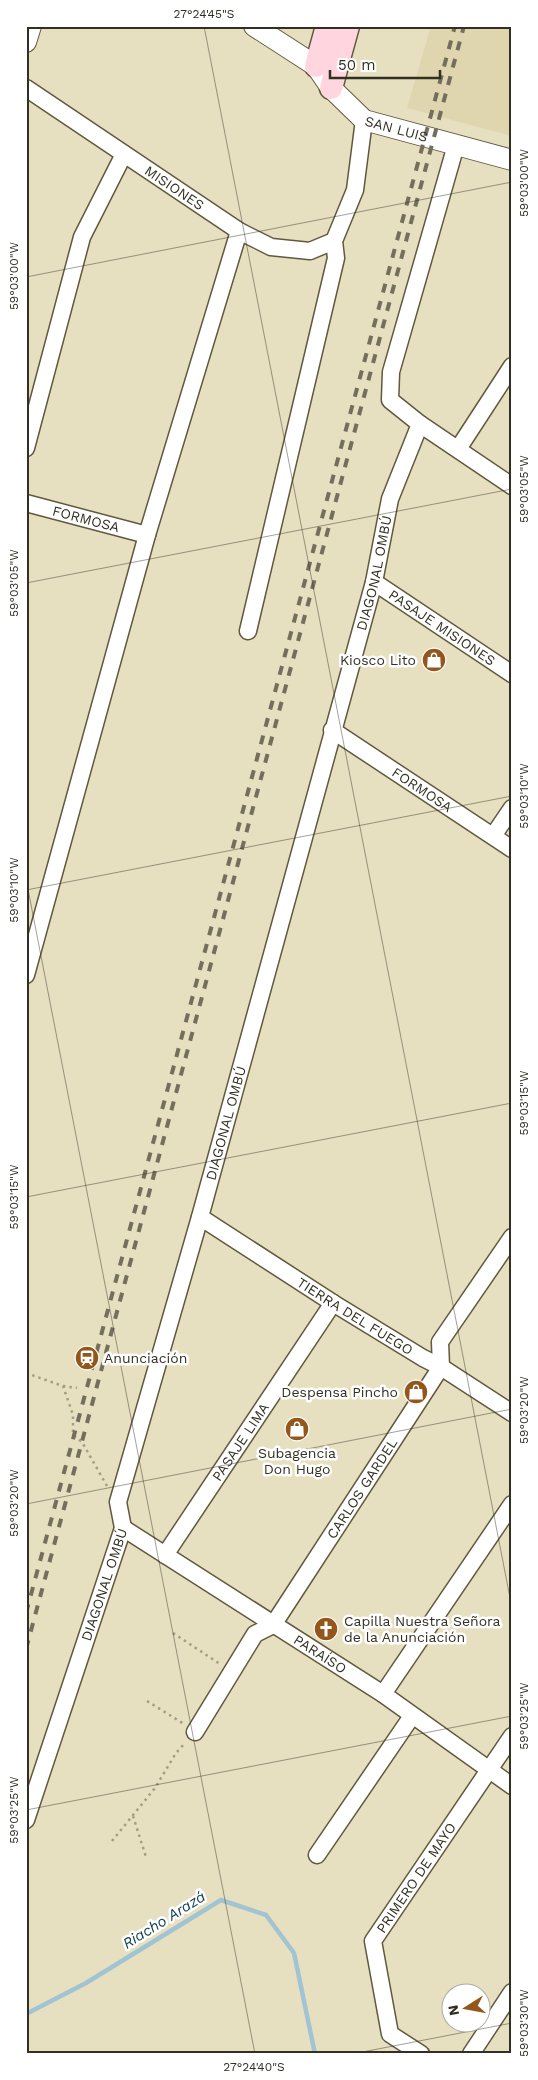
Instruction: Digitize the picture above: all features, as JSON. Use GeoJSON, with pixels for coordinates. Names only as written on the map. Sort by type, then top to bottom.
{"type":"FeatureCollection","features":[{"type":"Feature","properties":{"kind":"main road"},"geometry":{"type":"LineString","coordinates":[[316,66],[328,26]]}},
{"type":"Feature","properties":{"kind":"main road"},"geometry":{"type":"LineString","coordinates":[[331,88],[348,26]]}},
{"type":"Feature","properties":{"kind":"street"},"geometry":{"type":"LineString","coordinates":[[26,42],[31,26]]}},
{"type":"Feature","properties":{"kind":"street","name":"SAN LUIS"},"geometry":{"type":"LineString","coordinates":[[254,26],[316,66],[331,88],[364,120],[512,160]]}},
{"type":"Feature","properties":{"kind":"street","name":"MISIONES"},"geometry":{"type":"LineString","coordinates":[[26,88],[239,231],[271,247],[310,251],[334,241]]}},
{"type":"Feature","properties":{"kind":"street"},"geometry":{"type":"LineString","coordinates":[[248,631],[336,258],[334,241],[355,190],[364,120]]}},
{"type":"Feature","properties":{"kind":"street"},"geometry":{"type":"LineString","coordinates":[[456,145],[391,372],[390,400],[420,424],[512,486]]}},
{"type":"Feature","properties":{"kind":"street"},"geometry":{"type":"LineString","coordinates":[[26,448],[82,237],[124,154]]}},
{"type":"Feature","properties":{"kind":"street"},"geometry":{"type":"LineString","coordinates":[[26,976],[147,535],[239,231]]}},
{"type":"Feature","properties":{"kind":"street"},"geometry":{"type":"LineString","coordinates":[[458,449],[512,366]]}},
{"type":"Feature","properties":{"kind":"street","name":"DIAGONAL OMBÚ"},"geometry":{"type":"LineString","coordinates":[[26,1820],[123,1528],[118,1502],[200,1217],[374,582],[390,499],[420,424]]}},
{"type":"Feature","properties":{"kind":"street","name":"FORMOSA"},"geometry":{"type":"LineString","coordinates":[[26,503],[147,535]]}},
{"type":"Feature","properties":{"kind":"street","name":"PASAJE MISIONES"},"geometry":{"type":"LineString","coordinates":[[374,582],[512,674]]}},
{"type":"Feature","properties":{"kind":"street","name":"FORMOSA"},"geometry":{"type":"LineString","coordinates":[[332,730],[512,849]]}},
{"type":"Feature","properties":{"kind":"street"},"geometry":{"type":"LineString","coordinates":[[493,836],[512,808]]}},
{"type":"Feature","properties":{"kind":"street","name":"TIERRA DEL FUEGO"},"geometry":{"type":"LineString","coordinates":[[200,1217],[333,1303],[423,1358],[441,1366],[512,1413]]}},
{"type":"Feature","properties":{"kind":"street"},"geometry":{"type":"LineString","coordinates":[[441,1366],[440,1342],[512,1238]]}},
{"type":"Feature","properties":{"kind":"street","name":"PASAJE LIMA"},"geometry":{"type":"LineString","coordinates":[[165,1556],[333,1303]]}},
{"type":"Feature","properties":{"kind":"street","name":"CARLOS GARDEL"},"geometry":{"type":"LineString","coordinates":[[195,1732],[255,1634],[273,1625],[441,1366]]}},
{"type":"Feature","properties":{"kind":"street"},"geometry":{"type":"LineString","coordinates":[[383,1694],[512,1504]]}},
{"type":"Feature","properties":{"kind":"street","name":"PARAÍSO"},"geometry":{"type":"LineString","coordinates":[[123,1528],[383,1694],[512,1786]]}},
{"type":"Feature","properties":{"kind":"street"},"geometry":{"type":"LineString","coordinates":[[316,1856],[412,1716]]}},
{"type":"Feature","properties":{"kind":"street","name":"PRIMERO DE MAYO"},"geometry":{"type":"LineString","coordinates":[[421,2054],[390,2034],[373,1941],[512,1736]]}},
{"type":"Feature","properties":{"kind":"street"},"geometry":{"type":"LineString","coordinates":[[471,2054],[512,1992]]}},
{"type":"Feature","properties":{"kind":"path"},"geometry":{"type":"LineString","coordinates":[[26,1374],[63,1386],[77,1388]]}},
{"type":"Feature","properties":{"kind":"path"},"geometry":{"type":"LineString","coordinates":[[63,1386],[73,1415],[73,1434],[82,1442],[118,1502]]}},
{"type":"Feature","properties":{"kind":"path"},"geometry":{"type":"LineString","coordinates":[[173,1633],[232,1671]]}},
{"type":"Feature","properties":{"kind":"path"},"geometry":{"type":"LineString","coordinates":[[112,1841],[155,1788],[176,1753],[195,1732],[147,1701]]}},
{"type":"Feature","properties":{"kind":"path"},"geometry":{"type":"LineString","coordinates":[[133,1816],[146,1857]]}},
{"type":"Feature","properties":{"kind":"shaded area"},"geometry":{"type":"Polygon","coordinates":[[[431,26],[512,26],[512,136],[407,108],[431,26]]]}},
{"type":"Feature","properties":{"kind":"waterway","name":"Riacho Arazá"},"geometry":{"type":"LineString","coordinates":[[26,2014],[86,1983],[221,1900],[266,1915],[294,1953],[315,2054]]}},
{"type":"Feature","properties":{"kind":"railway"},"geometry":{"type":"LineString","coordinates":[[26,1613],[455,26]]}},
{"type":"Feature","properties":{"kind":"railway"},"geometry":{"type":"LineString","coordinates":[[26,1649],[464,26]]}},
{"type":"Feature","properties":{"kind":"place","name":"Kiosco Lito"},"geometry":{"type":"Point","coordinates":[434,660]}},
{"type":"Feature","properties":{"kind":"place","name":"Anunciación"},"geometry":{"type":"Point","coordinates":[87,1358]}},
{"type":"Feature","properties":{"kind":"place","name":"Despensa Pincho"},"geometry":{"type":"Point","coordinates":[416,1392]}},
{"type":"Feature","properties":{"kind":"place","name":"Subagencia Don Hugo"},"geometry":{"type":"Point","coordinates":[297,1429]}},
{"type":"Feature","properties":{"kind":"place","name":"Capilla Nuestra Señora de la Anunciación"},"geometry":{"type":"Point","coordinates":[326,1629]}}]}
